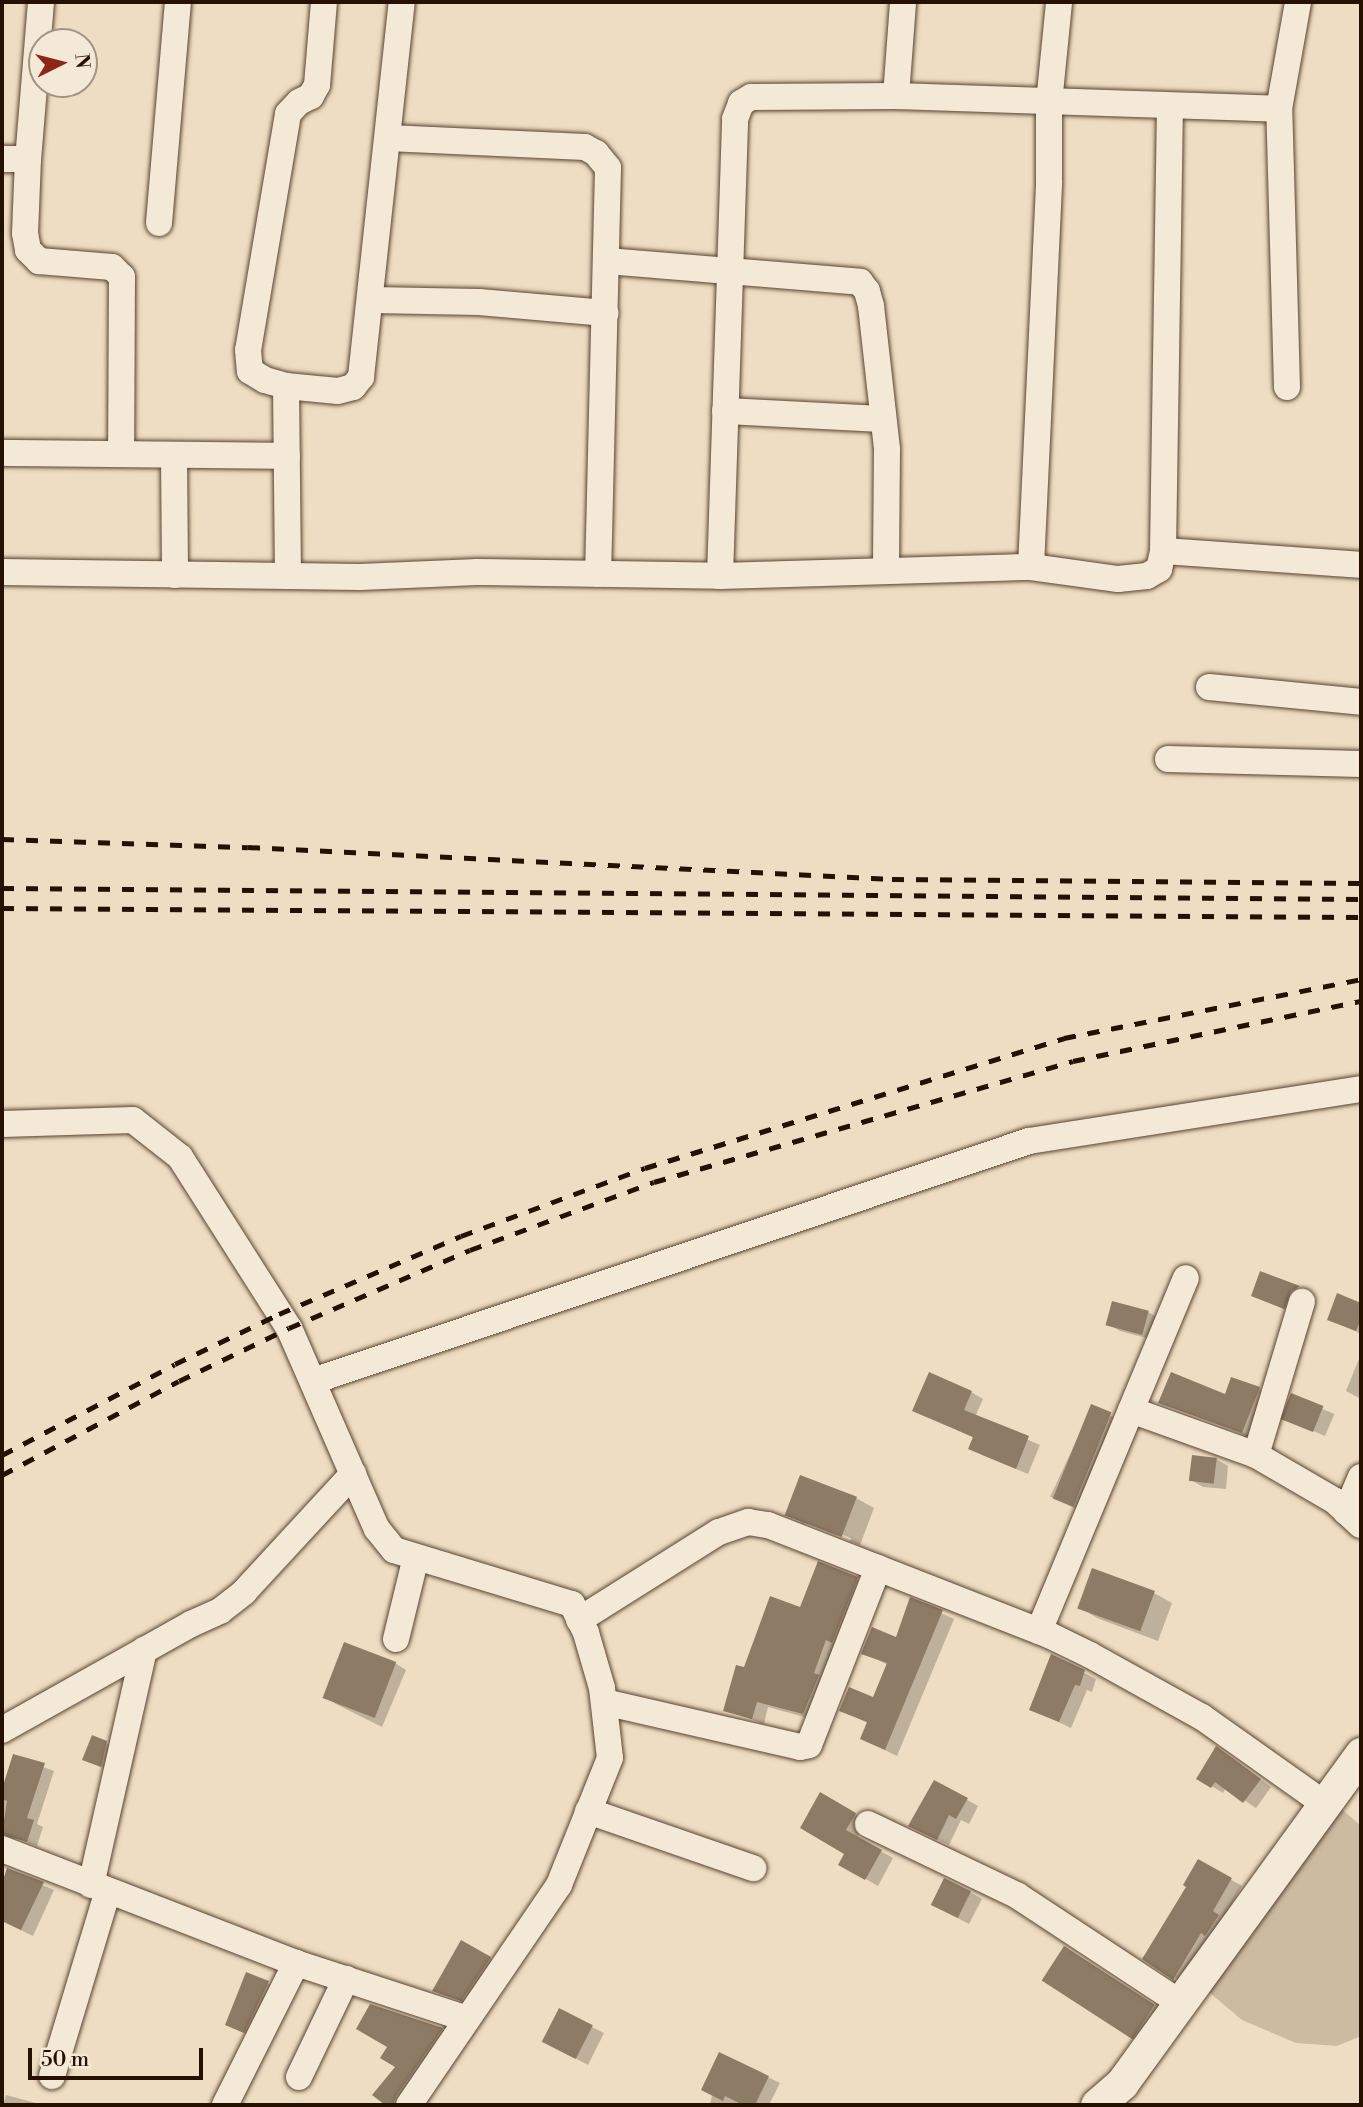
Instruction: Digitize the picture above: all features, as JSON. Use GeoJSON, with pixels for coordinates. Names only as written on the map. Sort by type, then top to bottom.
{"type":"FeatureCollection","features":[{"type":"Feature","properties":{"kind":"street"},"geometry":{"type":"LineString","coordinates":[[40,2],[15,159],[28,250],[39,261],[112,267],[122,277],[121,454]]}},
{"type":"Feature","properties":{"kind":"street"},"geometry":{"type":"LineString","coordinates":[[159,223],[178,2]]}},
{"type":"Feature","properties":{"kind":"street"},"geometry":{"type":"LineString","coordinates":[[324,2],[317,85],[312,96],[299,102],[288,114],[248,351],[250,372],[286,386],[338,391],[353,387],[361,377],[372,300],[401,2]]}},
{"type":"Feature","properties":{"kind":"street"},"geometry":{"type":"LineString","coordinates":[[897,96],[903,2]]}},
{"type":"Feature","properties":{"kind":"street"},"geometry":{"type":"LineString","coordinates":[[1031,567],[1049,181],[1049,103],[1059,2]]}},
{"type":"Feature","properties":{"kind":"street"},"geometry":{"type":"LineString","coordinates":[[1287,387],[1279,109],[1298,2]]}},
{"type":"Feature","properties":{"kind":"street"},"geometry":{"type":"LineString","coordinates":[[720,576],[735,119],[741,103],[751,97],[897,96],[1279,109]]}},
{"type":"Feature","properties":{"kind":"street"},"geometry":{"type":"LineString","coordinates":[[2,572],[360,577],[477,572],[720,576],[1031,567],[1118,579],[1147,576],[1159,569],[1163,551],[1170,107]]}},
{"type":"Feature","properties":{"kind":"street"},"geometry":{"type":"LineString","coordinates":[[388,138],[585,147],[596,153],[608,168],[598,574]]}},
{"type":"Feature","properties":{"kind":"street"},"geometry":{"type":"LineString","coordinates":[[607,261],[860,282],[867,291],[871,306],[888,471],[886,571]]}},
{"type":"Feature","properties":{"kind":"street"},"geometry":{"type":"LineString","coordinates":[[372,300],[479,302],[606,313]]}},
{"type":"Feature","properties":{"kind":"street"},"geometry":{"type":"LineString","coordinates":[[286,386],[288,576]]}},
{"type":"Feature","properties":{"kind":"street"},"geometry":{"type":"LineString","coordinates":[[725,411],[883,419]]}},
{"type":"Feature","properties":{"kind":"street"},"geometry":{"type":"LineString","coordinates":[[2,453],[287,456]]}},
{"type":"Feature","properties":{"kind":"street"},"geometry":{"type":"LineString","coordinates":[[174,455],[175,575]]}},
{"type":"Feature","properties":{"kind":"street"},"geometry":{"type":"LineString","coordinates":[[1163,551],[1361,565]]}},
{"type":"Feature","properties":{"kind":"street"},"geometry":{"type":"LineString","coordinates":[[1209,687],[1361,702]]}},
{"type":"Feature","properties":{"kind":"street"},"geometry":{"type":"LineString","coordinates":[[1168,759],[1361,764]]}},
{"type":"Feature","properties":{"kind":"street"},"geometry":{"type":"LineString","coordinates":[[313,1381],[1029,1141],[1361,1089]]}},
{"type":"Feature","properties":{"kind":"street"},"geometry":{"type":"LineString","coordinates":[[2,1124],[133,1120],[180,1157],[289,1328],[377,1529],[394,1550],[572,1604],[586,1633],[604,1702],[610,1758],[559,1885],[409,2105]]}},
{"type":"Feature","properties":{"kind":"street"},"geometry":{"type":"LineString","coordinates":[[1039,1631],[1186,1278]]}},
{"type":"Feature","properties":{"kind":"street"},"geometry":{"type":"LineString","coordinates":[[1256,1455],[1302,1302]]}},
{"type":"Feature","properties":{"kind":"street"},"geometry":{"type":"LineString","coordinates":[[1131,1410],[1256,1455],[1335,1501],[1354,1518]]}},
{"type":"Feature","properties":{"kind":"street"},"geometry":{"type":"LineString","coordinates":[[2,1730],[219,1611],[244,1592],[353,1474]]}},
{"type":"Feature","properties":{"kind":"street"},"geometry":{"type":"LineString","coordinates":[[1354,1518],[1361,1477]]}},
{"type":"Feature","properties":{"kind":"street"},"geometry":{"type":"LineString","coordinates":[[579,1619],[719,1532],[748,1522],[768,1525],[1039,1631],[1090,1655],[1202,1717],[1325,1804]]}},
{"type":"Feature","properties":{"kind":"street"},"geometry":{"type":"LineString","coordinates":[[396,1639],[416,1557]]}},
{"type":"Feature","properties":{"kind":"street"},"geometry":{"type":"LineString","coordinates":[[604,1702],[800,1747],[809,1745],[878,1568]]}},
{"type":"Feature","properties":{"kind":"street"},"geometry":{"type":"LineString","coordinates":[[52,2076],[99,1888],[144,1650]]}},
{"type":"Feature","properties":{"kind":"street"},"geometry":{"type":"LineString","coordinates":[[1097,2105],[1122,2082],[1360,1758]]}},
{"type":"Feature","properties":{"kind":"street"},"geometry":{"type":"LineString","coordinates":[[588,1811],[753,1868]]}},
{"type":"Feature","properties":{"kind":"street"},"geometry":{"type":"LineString","coordinates":[[868,1824],[1018,1896],[1180,2003]]}},
{"type":"Feature","properties":{"kind":"street"},"geometry":{"type":"LineString","coordinates":[[2,1849],[296,1963],[467,2019]]}},
{"type":"Feature","properties":{"kind":"street"},"geometry":{"type":"LineString","coordinates":[[225,2105],[296,1963]]}},
{"type":"Feature","properties":{"kind":"street"},"geometry":{"type":"LineString","coordinates":[[299,2077],[346,1979]]}},
{"type":"Feature","properties":{"kind":"shaded area"},"geometry":{"type":"Polygon","coordinates":[[[1336,1804],[1361,1826],[1361,2036],[1337,2046],[1296,2043],[1242,2020],[1203,1987],[1336,1804]]]}},
{"type":"Feature","properties":{"kind":"building"},"geometry":{"type":"Polygon","coordinates":[[[1260,1271],[1300,1286],[1291,1291],[1284,1309],[1251,1296],[1260,1271]]]}},
{"type":"Feature","properties":{"kind":"building"},"geometry":{"type":"Polygon","coordinates":[[[1337,1293],[1361,1303],[1361,1319],[1356,1331],[1327,1320],[1337,1293]]]}},
{"type":"Feature","properties":{"kind":"building"},"geometry":{"type":"Polygon","coordinates":[[[1112,1301],[1149,1311],[1142,1335],[1106,1325],[1112,1301]]]}},
{"type":"Feature","properties":{"kind":"building"},"geometry":{"type":"Polygon","coordinates":[[[929,1372],[972,1391],[964,1410],[1029,1436],[1016,1469],[968,1449],[973,1437],[912,1411],[929,1372]]]}},
{"type":"Feature","properties":{"kind":"building"},"geometry":{"type":"Polygon","coordinates":[[[1171,1372],[1225,1394],[1231,1377],[1260,1387],[1242,1433],[1158,1403],[1171,1372]]]}},
{"type":"Feature","properties":{"kind":"building"},"geometry":{"type":"Polygon","coordinates":[[[1291,1393],[1323,1406],[1313,1432],[1281,1419],[1291,1393]]]}},
{"type":"Feature","properties":{"kind":"building"},"geometry":{"type":"Polygon","coordinates":[[[1091,1404],[1111,1412],[1073,1507],[1053,1499],[1091,1404]]]}},
{"type":"Feature","properties":{"kind":"building"},"geometry":{"type":"Polygon","coordinates":[[[1192,1455],[1217,1458],[1214,1484],[1189,1481],[1192,1455]]]}},
{"type":"Feature","properties":{"kind":"building"},"geometry":{"type":"Polygon","coordinates":[[[800,1475],[857,1497],[842,1537],[785,1515],[800,1475]]]}},
{"type":"Feature","properties":{"kind":"building"},"geometry":{"type":"Polygon","coordinates":[[[818,1561],[858,1577],[832,1643],[826,1640],[814,1673],[819,1675],[803,1714],[757,1702],[752,1719],[723,1711],[736,1665],[744,1667],[770,1596],[800,1607],[818,1561]]]}},
{"type":"Feature","properties":{"kind":"building"},"geometry":{"type":"Polygon","coordinates":[[[1092,1568],[1155,1591],[1140,1631],[1077,1608],[1092,1568]]]}},
{"type":"Feature","properties":{"kind":"building"},"geometry":{"type":"Polygon","coordinates":[[[910,1597],[943,1610],[885,1750],[860,1739],[867,1722],[839,1711],[849,1687],[873,1697],[887,1663],[861,1654],[872,1627],[896,1637],[910,1597]]]}},
{"type":"Feature","properties":{"kind":"building"},"geometry":{"type":"Polygon","coordinates":[[[344,1642],[396,1662],[375,1718],[322,1698],[344,1642]]]}},
{"type":"Feature","properties":{"kind":"building"},"geometry":{"type":"Polygon","coordinates":[[[1051,1654],[1085,1670],[1080,1686],[1075,1685],[1059,1722],[1029,1710],[1051,1654]]]}},
{"type":"Feature","properties":{"kind":"building"},"geometry":{"type":"Polygon","coordinates":[[[92,1735],[107,1741],[101,1767],[82,1760],[92,1735]]]}},
{"type":"Feature","properties":{"kind":"building"},"geometry":{"type":"Polygon","coordinates":[[[1216,1746],[1261,1779],[1243,1803],[1215,1782],[1211,1788],[1196,1779],[1216,1746]]]}},
{"type":"Feature","properties":{"kind":"building"},"geometry":{"type":"Polygon","coordinates":[[[13,1754],[45,1763],[27,1818],[34,1820],[27,1842],[2,1834],[7,1801],[2,1799],[2,1789],[13,1754]]]}},
{"type":"Feature","properties":{"kind":"building"},"geometry":{"type":"Polygon","coordinates":[[[934,1780],[968,1798],[956,1819],[949,1815],[937,1840],[908,1826],[934,1780]]]}},
{"type":"Feature","properties":{"kind":"building"},"geometry":{"type":"Polygon","coordinates":[[[820,1792],[856,1813],[846,1830],[882,1850],[865,1880],[838,1865],[844,1854],[800,1828],[820,1792]]]}},
{"type":"Feature","properties":{"kind":"building"},"geometry":{"type":"Polygon","coordinates":[[[1198,1859],[1232,1878],[1213,1911],[1219,1915],[1205,1936],[1201,1933],[1173,1980],[1142,1959],[1186,1887],[1183,1885],[1198,1859]]]}},
{"type":"Feature","properties":{"kind":"building"},"geometry":{"type":"Polygon","coordinates":[[[7,1868],[44,1882],[21,1930],[2,1921],[2,1883],[7,1868]]]}},
{"type":"Feature","properties":{"kind":"building"},"geometry":{"type":"Polygon","coordinates":[[[944,1878],[971,1891],[958,1918],[931,1905],[944,1878]]]}},
{"type":"Feature","properties":{"kind":"building"},"geometry":{"type":"Polygon","coordinates":[[[461,1940],[491,1957],[461,2001],[432,1991],[461,1940]]]}},
{"type":"Feature","properties":{"kind":"building"},"geometry":{"type":"Polygon","coordinates":[[[1064,1946],[1155,2005],[1132,2039],[1042,1980],[1064,1946]]]}},
{"type":"Feature","properties":{"kind":"building"},"geometry":{"type":"Polygon","coordinates":[[[246,1972],[269,1981],[244,2033],[225,2025],[246,1972]]]}},
{"type":"Feature","properties":{"kind":"building"},"geometry":{"type":"Polygon","coordinates":[[[370,2004],[443,2028],[396,2096],[393,2105],[385,2105],[372,2095],[395,2067],[380,2058],[387,2047],[356,2029],[370,2004]]]}},
{"type":"Feature","properties":{"kind":"building"},"geometry":{"type":"Polygon","coordinates":[[[559,2008],[593,2025],[576,2059],[542,2042],[559,2008]]]}},
{"type":"Feature","properties":{"kind":"building"},"geometry":{"type":"Polygon","coordinates":[[[719,2052],[769,2076],[755,2105],[743,2105],[725,2096],[723,2101],[701,2090],[719,2052]]]}},
{"type":"Feature","properties":{"kind":"railway"},"geometry":{"type":"LineString","coordinates":[[2,839],[248,847],[892,879],[1361,883]]}},
{"type":"Feature","properties":{"kind":"railway"},"geometry":{"type":"LineString","coordinates":[[2,888],[1361,899]]}},
{"type":"Feature","properties":{"kind":"railway"},"geometry":{"type":"LineString","coordinates":[[2,908],[1361,917]]}},
{"type":"Feature","properties":{"kind":"railway"},"geometry":{"type":"LineString","coordinates":[[2,1455],[175,1364],[279,1314],[461,1236],[645,1168],[1064,1038],[1361,979]]}},
{"type":"Feature","properties":{"kind":"railway"},"geometry":{"type":"LineString","coordinates":[[2,1475],[179,1381],[289,1328],[470,1250],[654,1182],[1073,1061],[1361,1001]]}}]}
